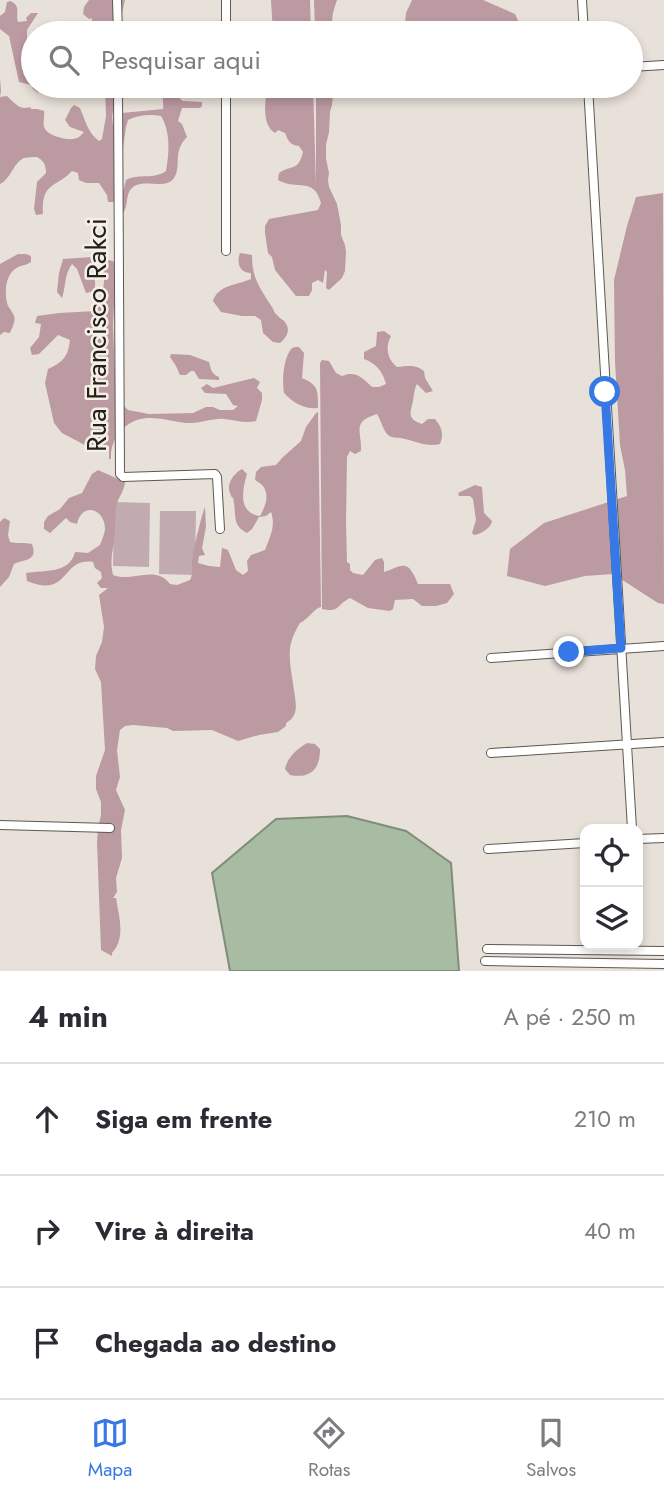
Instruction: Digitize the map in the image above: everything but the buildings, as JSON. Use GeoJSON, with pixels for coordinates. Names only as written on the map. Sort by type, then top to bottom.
{"type":"FeatureCollection","features":[{"type":"Feature","properties":{"kind":"street"},"geometry":{"type":"LineString","coordinates":[[117,0],[118,21]]}},
{"type":"Feature","properties":{"kind":"street"},"geometry":{"type":"LineString","coordinates":[[226,0],[226,21]]}},
{"type":"Feature","properties":{"kind":"street"},"geometry":{"type":"LineString","coordinates":[[582,0],[583,21]]}},
{"type":"Feature","properties":{"kind":"street"},"geometry":{"type":"LineString","coordinates":[[643,66],[664,65]]}},
{"type":"Feature","properties":{"kind":"street","name":"Rua Francisco Rakci"},"geometry":{"type":"LineString","coordinates":[[118,98],[120,474],[123,477],[215,474],[220,528]]}},
{"type":"Feature","properties":{"kind":"street"},"geometry":{"type":"LineString","coordinates":[[226,98],[226,251]]}},
{"type":"Feature","properties":{"kind":"street"},"geometry":{"type":"LineString","coordinates":[[588,98],[632,824]]}},
{"type":"Feature","properties":{"kind":"street"},"geometry":{"type":"LineString","coordinates":[[491,658],[664,646]]}},
{"type":"Feature","properties":{"kind":"street"},"geometry":{"type":"LineString","coordinates":[[491,753],[664,742]]}},
{"type":"Feature","properties":{"kind":"street"},"geometry":{"type":"LineString","coordinates":[[0,825],[110,828]]}},
{"type":"Feature","properties":{"kind":"street"},"geometry":{"type":"LineString","coordinates":[[643,839],[664,838]]}},
{"type":"Feature","properties":{"kind":"street"},"geometry":{"type":"LineString","coordinates":[[488,849],[580,843]]}},
{"type":"Feature","properties":{"kind":"street"},"geometry":{"type":"LineString","coordinates":[[487,949],[580,948]]}},
{"type":"Feature","properties":{"kind":"street"},"geometry":{"type":"LineString","coordinates":[[643,949],[664,951]]}},
{"type":"Feature","properties":{"kind":"street"},"geometry":{"type":"LineString","coordinates":[[638,950],[639,964]]}},
{"type":"Feature","properties":{"kind":"street"},"geometry":{"type":"LineString","coordinates":[[485,961],[664,964]]}},
{"type":"Feature","properties":{"kind":"shaded area"},"geometry":{"type":"Polygon","coordinates":[[[89,0],[125,0],[122,21],[92,21],[92,18],[89,19],[83,14],[89,0]]]}},
{"type":"Feature","properties":{"kind":"shaded area"},"geometry":{"type":"Polygon","coordinates":[[[271,0],[310,0],[311,21],[272,21],[271,0]]]}},
{"type":"Feature","properties":{"kind":"shaded area"},"geometry":{"type":"Polygon","coordinates":[[[314,0],[337,0],[332,21],[315,21],[314,0]]]}},
{"type":"Feature","properties":{"kind":"shaded area"},"geometry":{"type":"Polygon","coordinates":[[[412,0],[483,0],[515,14],[518,21],[405,21],[412,0]]]}},
{"type":"Feature","properties":{"kind":"shaded area"},"geometry":{"type":"Polygon","coordinates":[[[7,2],[14,3],[17,7],[18,22],[21,22],[21,82],[9,36],[0,29],[0,16],[5,12],[7,2]]]}},
{"type":"Feature","properties":{"kind":"shaded area"},"geometry":{"type":"Polygon","coordinates":[[[31,13],[38,13],[33,21],[27,21],[26,18],[31,13]]]}},
{"type":"Feature","properties":{"kind":"shaded area"},"geometry":{"type":"Polygon","coordinates":[[[7,96],[20,107],[44,111],[45,129],[54,136],[66,139],[77,138],[84,132],[70,127],[65,120],[74,105],[80,108],[89,130],[99,141],[102,139],[106,116],[105,98],[116,98],[112,118],[115,130],[122,113],[163,109],[163,98],[202,102],[200,108],[182,108],[178,121],[187,137],[178,153],[174,178],[170,182],[142,184],[132,188],[123,213],[121,200],[126,180],[166,171],[168,136],[161,116],[144,115],[128,120],[115,202],[108,202],[99,183],[79,180],[78,173],[72,171],[47,191],[43,214],[36,215],[34,209],[37,182],[46,173],[45,165],[37,157],[24,158],[17,163],[7,179],[0,184],[0,97],[7,96]]]}},
{"type":"Feature","properties":{"kind":"shaded area"},"geometry":{"type":"Polygon","coordinates":[[[266,98],[313,98],[316,185],[316,98],[333,98],[326,159],[329,187],[337,204],[345,245],[345,271],[342,278],[329,290],[326,288],[325,270],[323,283],[318,280],[312,283],[309,296],[296,296],[275,270],[272,257],[268,253],[265,226],[269,219],[318,210],[321,203],[318,195],[309,187],[278,180],[279,173],[294,167],[303,152],[299,146],[290,142],[285,133],[278,130],[275,133],[271,129],[265,111],[266,98]]]}},
{"type":"Feature","properties":{"kind":"shaded area"},"geometry":{"type":"Polygon","coordinates":[[[663,193],[664,604],[658,603],[613,574],[585,576],[545,586],[507,576],[510,549],[544,523],[627,496],[620,445],[615,362],[614,280],[636,197],[663,193]]]}},
{"type":"Feature","properties":{"kind":"shaded area"},"geometry":{"type":"Polygon","coordinates":[[[240,253],[252,255],[253,271],[258,283],[275,312],[285,321],[287,335],[280,343],[273,342],[263,333],[261,320],[255,316],[221,312],[213,301],[219,292],[229,286],[251,279],[251,273],[240,267],[240,253]]]}},
{"type":"Feature","properties":{"kind":"shaded area"},"geometry":{"type":"Polygon","coordinates":[[[18,254],[31,256],[31,262],[17,268],[9,276],[6,297],[14,320],[10,333],[4,332],[0,335],[0,264],[18,254]]]}},
{"type":"Feature","properties":{"kind":"shaded area"},"geometry":{"type":"Polygon","coordinates":[[[92,257],[113,261],[116,267],[113,325],[116,398],[128,410],[149,414],[193,413],[206,407],[233,410],[238,406],[233,405],[226,394],[205,393],[201,388],[207,384],[213,388],[254,378],[260,382],[257,388],[262,393],[256,421],[220,419],[191,423],[139,419],[126,426],[116,437],[109,460],[109,446],[98,452],[62,433],[54,423],[45,383],[48,369],[64,358],[70,340],[58,335],[39,354],[32,355],[30,348],[39,337],[41,324],[35,323],[37,316],[96,311],[104,285],[104,274],[99,264],[94,262],[89,266],[94,278],[94,291],[86,293],[77,269],[72,264],[66,276],[62,298],[57,292],[63,259],[92,257]]]}},
{"type":"Feature","properties":{"kind":"shaded area"},"geometry":{"type":"Polygon","coordinates":[[[384,331],[391,336],[388,353],[394,364],[397,367],[414,366],[424,371],[433,391],[426,393],[417,384],[411,409],[412,418],[422,424],[428,419],[435,419],[441,428],[442,437],[440,444],[422,444],[388,435],[377,414],[364,420],[360,428],[361,451],[355,454],[350,451],[347,457],[347,562],[353,573],[363,575],[375,560],[382,558],[384,572],[406,566],[418,584],[450,584],[454,594],[447,603],[436,606],[422,606],[413,599],[395,600],[390,611],[368,608],[350,598],[335,609],[322,609],[320,363],[322,360],[329,361],[336,373],[342,376],[358,376],[372,387],[386,384],[378,368],[364,359],[364,352],[376,346],[377,332],[384,331]]]}},
{"type":"Feature","properties":{"kind":"shaded area"},"geometry":{"type":"Polygon","coordinates":[[[299,347],[304,353],[302,378],[312,383],[316,389],[318,408],[299,405],[284,393],[285,363],[292,348],[299,347]]]}},
{"type":"Feature","properties":{"kind":"shaded area"},"geometry":{"type":"Polygon","coordinates":[[[171,354],[190,355],[209,362],[219,380],[199,379],[194,371],[180,375],[170,357],[171,354]]]}},
{"type":"Feature","properties":{"kind":"shaded area"},"geometry":{"type":"Polygon","coordinates":[[[318,412],[321,607],[300,623],[291,643],[290,663],[296,711],[286,726],[278,732],[238,741],[212,730],[173,731],[133,725],[120,730],[117,750],[120,777],[116,790],[125,810],[121,830],[122,858],[116,878],[117,892],[113,898],[116,898],[120,934],[112,956],[101,950],[97,842],[101,802],[96,789],[96,776],[105,750],[101,682],[95,669],[104,627],[99,595],[108,588],[101,588],[97,583],[102,578],[101,572],[95,568],[93,562],[75,565],[58,582],[51,585],[27,581],[26,573],[62,568],[68,564],[75,552],[88,553],[100,545],[105,528],[104,521],[97,512],[88,510],[77,524],[66,518],[50,533],[44,529],[44,522],[69,498],[82,493],[92,474],[98,470],[125,482],[116,508],[113,575],[157,575],[170,584],[177,585],[190,580],[195,543],[205,507],[206,527],[202,548],[205,555],[199,556],[198,563],[220,567],[222,548],[228,550],[236,570],[243,575],[248,571],[247,561],[251,555],[265,550],[273,522],[271,512],[259,517],[247,533],[239,527],[229,490],[230,483],[242,469],[247,474],[243,500],[248,511],[260,516],[265,506],[266,491],[255,480],[256,472],[261,467],[276,465],[301,441],[306,427],[318,412]]]}},
{"type":"Feature","properties":{"kind":"shaded area"},"geometry":{"type":"Polygon","coordinates":[[[475,485],[482,487],[484,513],[492,521],[485,530],[474,535],[472,533],[476,520],[473,499],[470,496],[459,496],[458,493],[475,485]]]}},
{"type":"Feature","properties":{"kind":"shaded area"},"geometry":{"type":"Polygon","coordinates":[[[114,502],[150,503],[149,567],[113,566],[114,502]]]}},
{"type":"Feature","properties":{"kind":"shaded area"},"geometry":{"type":"Polygon","coordinates":[[[160,511],[196,511],[195,575],[159,574],[160,511]]]}},
{"type":"Feature","properties":{"kind":"shaded area"},"geometry":{"type":"Polygon","coordinates":[[[4,518],[10,521],[10,542],[32,544],[33,554],[30,558],[14,564],[9,577],[0,587],[0,522],[4,518]]]}},
{"type":"Feature","properties":{"kind":"shaded area"},"geometry":{"type":"Polygon","coordinates":[[[307,743],[315,744],[320,749],[316,767],[309,774],[290,775],[285,769],[288,761],[307,743]]]}},
{"type":"Feature","properties":{"kind":"shaded area"},"geometry":{"type":"Polygon","coordinates":[[[347,816],[406,831],[451,863],[459,971],[230,971],[212,873],[276,819],[347,816]]]}},
{"type":"Feature","properties":{"kind":"route"},"geometry":{"type":"LineString","coordinates":[[569,652],[621,648],[605,392]]}}]}
